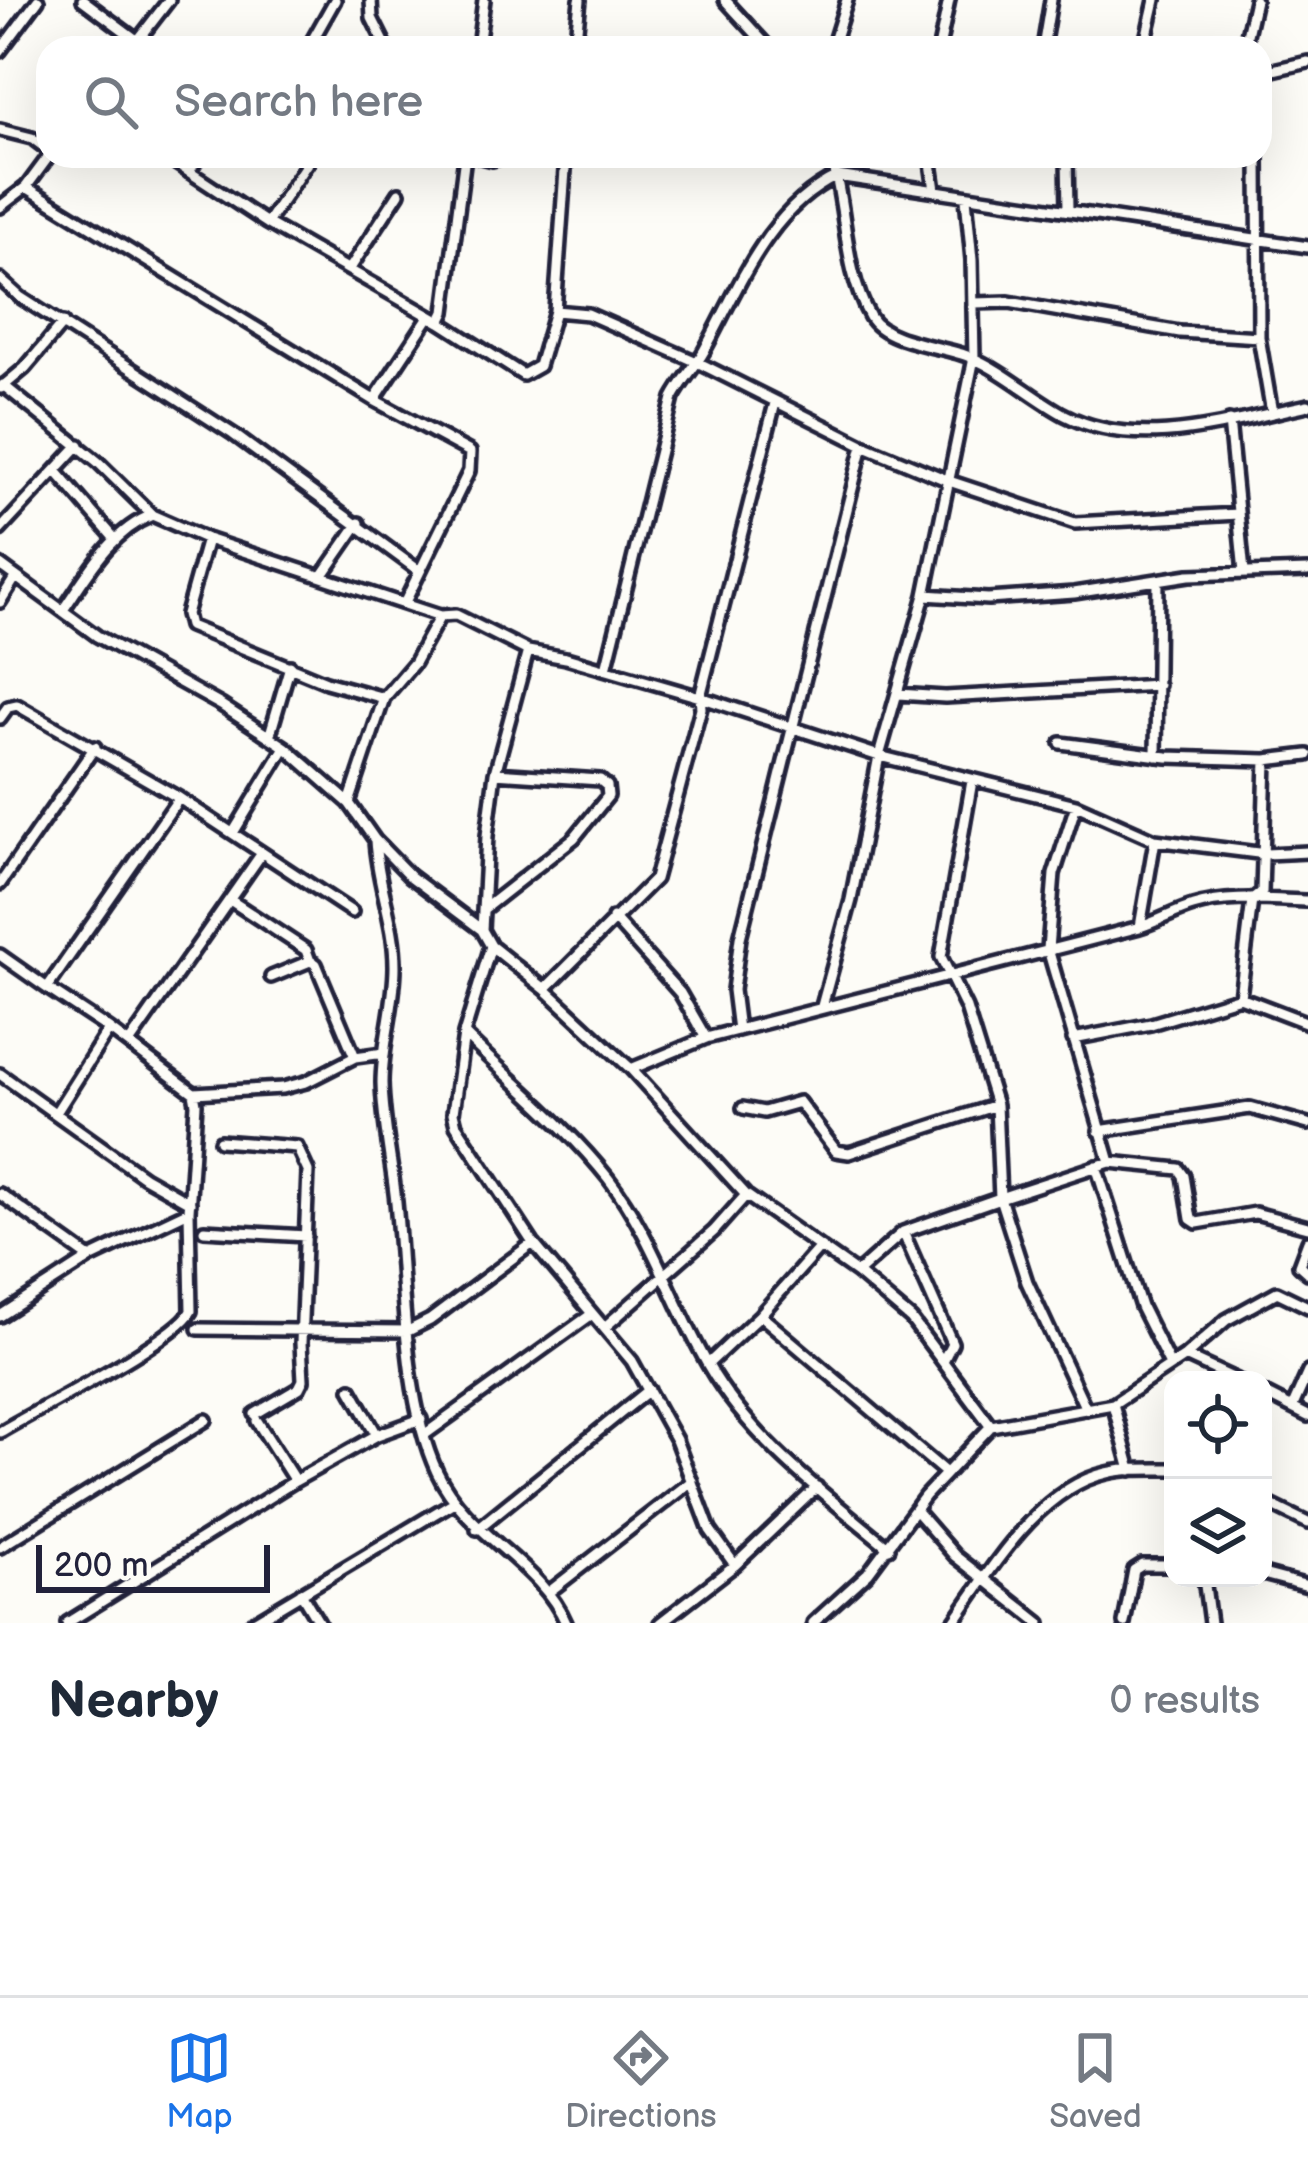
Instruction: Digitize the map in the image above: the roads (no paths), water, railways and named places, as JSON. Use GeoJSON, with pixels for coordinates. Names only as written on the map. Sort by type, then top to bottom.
{"type":"FeatureCollection","features":[{"type":"Feature","properties":{"kind":"street"},"geometry":{"type":"LineString","coordinates":[[0,51],[38,0]]}},
{"type":"Feature","properties":{"kind":"street"},"geometry":{"type":"LineString","coordinates":[[83,0],[126,36]]}},
{"type":"Feature","properties":{"kind":"street"},"geometry":{"type":"LineString","coordinates":[[141,36],[169,0]]}},
{"type":"Feature","properties":{"kind":"street"},"geometry":{"type":"LineString","coordinates":[[315,36],[335,0]]}},
{"type":"Feature","properties":{"kind":"street"},"geometry":{"type":"LineString","coordinates":[[371,0],[372,17],[381,36]]}},
{"type":"Feature","properties":{"kind":"street"},"geometry":{"type":"LineString","coordinates":[[480,36],[484,0]]}},
{"type":"Feature","properties":{"kind":"street"},"geometry":{"type":"LineString","coordinates":[[576,36],[580,0]]}},
{"type":"Feature","properties":{"kind":"street"},"geometry":{"type":"LineString","coordinates":[[725,0],[758,36]]}},
{"type":"Feature","properties":{"kind":"street"},"geometry":{"type":"LineString","coordinates":[[739,16],[745,0]]}},
{"type":"Feature","properties":{"kind":"street"},"geometry":{"type":"LineString","coordinates":[[836,36],[847,0]]}},
{"type":"Feature","properties":{"kind":"street"},"geometry":{"type":"LineString","coordinates":[[942,36],[950,0]]}},
{"type":"Feature","properties":{"kind":"street"},"geometry":{"type":"LineString","coordinates":[[1045,36],[1052,0]]}},
{"type":"Feature","properties":{"kind":"street"},"geometry":{"type":"LineString","coordinates":[[1146,36],[1154,0]]}},
{"type":"Feature","properties":{"kind":"street"},"geometry":{"type":"LineString","coordinates":[[1247,36],[1255,0]]}},
{"type":"Feature","properties":{"kind":"street"},"geometry":{"type":"LineString","coordinates":[[1272,70],[1308,62]]}},
{"type":"Feature","properties":{"kind":"street"},"geometry":{"type":"LineString","coordinates":[[0,130],[36,142]]}},
{"type":"Feature","properties":{"kind":"street"},"geometry":{"type":"LineString","coordinates":[[0,207],[26,187],[38,168]]}},
{"type":"Feature","properties":{"kind":"street"},"geometry":{"type":"LineString","coordinates":[[183,168],[526,376],[539,366],[555,311],[565,168]]}},
{"type":"Feature","properties":{"kind":"street"},"geometry":{"type":"LineString","coordinates":[[189,172],[192,168]]}},
{"type":"Feature","properties":{"kind":"street"},"geometry":{"type":"LineString","coordinates":[[267,223],[304,168]]}},
{"type":"Feature","properties":{"kind":"street"},"geometry":{"type":"LineString","coordinates":[[440,322],[463,168]]}},
{"type":"Feature","properties":{"kind":"street"},"geometry":{"type":"LineString","coordinates":[[835,168],[852,265],[871,320],[883,330],[974,358],[1065,415],[1096,428],[1150,433],[1308,405]]}},
{"type":"Feature","properties":{"kind":"street"},"geometry":{"type":"LineString","coordinates":[[932,168],[935,190]]}},
{"type":"Feature","properties":{"kind":"street"},"geometry":{"type":"LineString","coordinates":[[1067,168],[1068,210]]}},
{"type":"Feature","properties":{"kind":"street"},"geometry":{"type":"LineString","coordinates":[[1258,168],[1258,337],[1272,412]]}},
{"type":"Feature","properties":{"kind":"street"},"geometry":{"type":"LineString","coordinates":[[606,669],[673,398],[770,231],[814,187],[837,176],[1308,247]]}},
{"type":"Feature","properties":{"kind":"street"},"geometry":{"type":"LineString","coordinates":[[26,187],[374,400],[470,452],[472,460],[405,602]]}},
{"type":"Feature","properties":{"kind":"street"},"geometry":{"type":"LineString","coordinates":[[349,270],[399,193]]}},
{"type":"Feature","properties":{"kind":"street"},"geometry":{"type":"LineString","coordinates":[[822,1006],[850,900],[879,756],[926,596],[974,358],[966,198]]}},
{"type":"Feature","properties":{"kind":"street"},"geometry":{"type":"LineString","coordinates":[[0,279],[20,297],[233,434],[418,570]]}},
{"type":"Feature","properties":{"kind":"street"},"geometry":{"type":"LineString","coordinates":[[974,303],[1009,302],[1180,332],[1258,337]]}},
{"type":"Feature","properties":{"kind":"street"},"geometry":{"type":"LineString","coordinates":[[555,311],[588,314],[698,362],[863,445],[949,482],[1075,524],[1238,514]]}},
{"type":"Feature","properties":{"kind":"street"},"geometry":{"type":"LineString","coordinates":[[374,400],[428,318]]}},
{"type":"Feature","properties":{"kind":"street"},"geometry":{"type":"LineString","coordinates":[[63,322],[25,368],[1,387],[79,445],[152,515],[207,539],[440,616],[456,615],[528,652],[606,669],[791,730],[972,782],[1076,805],[1155,840],[1266,854],[1308,852]]}},
{"type":"Feature","properties":{"kind":"street"},"geometry":{"type":"LineString","coordinates":[[545,989],[655,879],[775,403]]}},
{"type":"Feature","properties":{"kind":"street"},"geometry":{"type":"LineString","coordinates":[[1229,421],[1244,572]]}},
{"type":"Feature","properties":{"kind":"street"},"geometry":{"type":"LineString","coordinates":[[0,530],[79,445]]}},
{"type":"Feature","properties":{"kind":"street"},"geometry":{"type":"LineString","coordinates":[[738,1030],[734,991],[740,938],[863,445]]}},
{"type":"Feature","properties":{"kind":"street"},"geometry":{"type":"LineString","coordinates":[[56,471],[116,539]]}},
{"type":"Feature","properties":{"kind":"street"},"geometry":{"type":"LineString","coordinates":[[63,610],[116,539],[131,523],[152,515]]}},
{"type":"Feature","properties":{"kind":"street"},"geometry":{"type":"LineString","coordinates":[[323,575],[359,524]]}},
{"type":"Feature","properties":{"kind":"street"},"geometry":{"type":"LineString","coordinates":[[207,539],[187,614],[189,626],[384,698]]}},
{"type":"Feature","properties":{"kind":"street"},"geometry":{"type":"LineString","coordinates":[[0,566],[98,637],[285,747],[349,803],[375,840],[410,876],[482,931],[491,946],[545,989],[631,1070],[746,1195],[857,1273],[910,1319],[991,1426]]}},
{"type":"Feature","properties":{"kind":"street"},"geometry":{"type":"LineString","coordinates":[[926,596],[988,599],[1244,572],[1308,571]]}},
{"type":"Feature","properties":{"kind":"street"},"geometry":{"type":"LineString","coordinates":[[0,602],[15,578]]}},
{"type":"Feature","properties":{"kind":"street"},"geometry":{"type":"LineString","coordinates":[[1156,756],[1158,580]]}},
{"type":"Feature","properties":{"kind":"street"},"geometry":{"type":"LineString","coordinates":[[349,803],[384,698],[414,663],[440,616]]}},
{"type":"Feature","properties":{"kind":"street"},"geometry":{"type":"LineString","coordinates":[[482,931],[495,773],[528,652]]}},
{"type":"Feature","properties":{"kind":"street"},"geometry":{"type":"LineString","coordinates":[[270,734],[290,666]]}},
{"type":"Feature","properties":{"kind":"street"},"geometry":{"type":"LineString","coordinates":[[898,694],[945,697],[1158,685]]}},
{"type":"Feature","properties":{"kind":"street"},"geometry":{"type":"LineString","coordinates":[[0,718],[8,706],[17,705],[95,747],[352,912]]}},
{"type":"Feature","properties":{"kind":"street"},"geometry":{"type":"LineString","coordinates":[[1061,743],[1156,756],[1266,760],[1308,755]]}},
{"type":"Feature","properties":{"kind":"street"},"geometry":{"type":"LineString","coordinates":[[0,884],[95,747]]}},
{"type":"Feature","properties":{"kind":"street"},"geometry":{"type":"LineString","coordinates":[[233,833],[285,747]]}},
{"type":"Feature","properties":{"kind":"street"},"geometry":{"type":"LineString","coordinates":[[1240,997],[1252,900],[1262,892],[1266,760]]}},
{"type":"Feature","properties":{"kind":"street"},"geometry":{"type":"LineString","coordinates":[[485,908],[574,838],[608,796],[600,780],[495,773]]}},
{"type":"Feature","properties":{"kind":"street"},"geometry":{"type":"LineString","coordinates":[[972,782],[941,957],[966,1008],[996,1106],[1000,1198],[1027,1282],[1087,1409]]}},
{"type":"Feature","properties":{"kind":"street"},"geometry":{"type":"LineString","coordinates":[[47,988],[179,798]]}},
{"type":"Feature","properties":{"kind":"street"},"geometry":{"type":"LineString","coordinates":[[1076,805],[1054,874],[1048,949],[1110,1162]]}},
{"type":"Feature","properties":{"kind":"street"},"geometry":{"type":"LineString","coordinates":[[375,840],[376,871],[391,917],[395,963],[382,1086],[424,1435],[454,1502],[549,1592],[566,1623]]}},
{"type":"Feature","properties":{"kind":"street"},"geometry":{"type":"LineString","coordinates":[[1140,927],[1155,840]]}},
{"type":"Feature","properties":{"kind":"street"},"geometry":{"type":"LineString","coordinates":[[130,1042],[262,853]]}},
{"type":"Feature","properties":{"kind":"street"},"geometry":{"type":"LineString","coordinates":[[230,900],[306,950],[317,965],[355,1057]]}},
{"type":"Feature","properties":{"kind":"street"},"geometry":{"type":"LineString","coordinates":[[631,1070],[706,1038],[1140,927],[1192,906],[1308,901]]}},
{"type":"Feature","properties":{"kind":"street"},"geometry":{"type":"LineString","coordinates":[[613,918],[680,993],[706,1038]]}},
{"type":"Feature","properties":{"kind":"street"},"geometry":{"type":"LineString","coordinates":[[491,946],[464,1034],[453,1113],[456,1125],[532,1243],[606,1326],[649,1390],[676,1441],[710,1530],[736,1565]]}},
{"type":"Feature","properties":{"kind":"street"},"geometry":{"type":"LineString","coordinates":[[0,955],[130,1042],[194,1094],[196,1105],[189,1207],[190,1316],[141,1350],[2,1427]]}},
{"type":"Feature","properties":{"kind":"street"},"geometry":{"type":"LineString","coordinates":[[271,977],[310,961]]}},
{"type":"Feature","properties":{"kind":"street"},"geometry":{"type":"LineString","coordinates":[[1073,1039],[1151,1024],[1240,997],[1308,1023]]}},
{"type":"Feature","properties":{"kind":"street"},"geometry":{"type":"LineString","coordinates":[[57,1111],[109,1029]]}},
{"type":"Feature","properties":{"kind":"street"},"geometry":{"type":"LineString","coordinates":[[464,1034],[608,1178],[731,1401],[761,1436],[889,1548]]}},
{"type":"Feature","properties":{"kind":"street"},"geometry":{"type":"LineString","coordinates":[[194,1094],[283,1088],[355,1057],[384,1053]]}},
{"type":"Feature","properties":{"kind":"street"},"geometry":{"type":"LineString","coordinates":[[2,1080],[57,1111],[189,1207]]}},
{"type":"Feature","properties":{"kind":"street"},"geometry":{"type":"LineString","coordinates":[[743,1108],[764,1112],[799,1102],[836,1151],[849,1153],[996,1106]]}},
{"type":"Feature","properties":{"kind":"street"},"geometry":{"type":"LineString","coordinates":[[1099,1131],[1250,1108],[1308,1124]]}},
{"type":"Feature","properties":{"kind":"street"},"geometry":{"type":"LineString","coordinates":[[220,1141],[289,1144],[302,1151],[308,1171],[302,1384],[256,1417],[295,1481]]}},
{"type":"Feature","properties":{"kind":"street"},"geometry":{"type":"LineString","coordinates":[[857,1273],[903,1232],[1110,1162],[1179,1169],[1196,1223],[1264,1214],[1308,1227]]}},
{"type":"Feature","properties":{"kind":"street"},"geometry":{"type":"LineString","coordinates":[[1096,1166],[1141,1307],[1169,1364]]}},
{"type":"Feature","properties":{"kind":"street"},"geometry":{"type":"LineString","coordinates":[[0,1194],[90,1258]]}},
{"type":"Feature","properties":{"kind":"street"},"geometry":{"type":"LineString","coordinates":[[606,1326],[714,1231],[746,1195]]}},
{"type":"Feature","properties":{"kind":"street"},"geometry":{"type":"LineString","coordinates":[[0,1316],[90,1258],[189,1207]]}},
{"type":"Feature","properties":{"kind":"street"},"geometry":{"type":"LineString","coordinates":[[204,1230],[307,1236]]}},
{"type":"Feature","properties":{"kind":"street"},"geometry":{"type":"LineString","coordinates":[[903,1232],[952,1343],[943,1361]]}},
{"type":"Feature","properties":{"kind":"street"},"geometry":{"type":"LineString","coordinates":[[1308,1241],[1299,1265],[1308,1273]]}},
{"type":"Feature","properties":{"kind":"street"},"geometry":{"type":"LineString","coordinates":[[198,1329],[408,1331],[430,1320],[532,1243]]}},
{"type":"Feature","properties":{"kind":"street"},"geometry":{"type":"LineString","coordinates":[[708,1364],[760,1315],[820,1247]]}},
{"type":"Feature","properties":{"kind":"street"},"geometry":{"type":"LineString","coordinates":[[813,1623],[868,1573],[915,1510],[991,1426],[1113,1404],[1185,1356],[1226,1319],[1276,1292],[1308,1307]]}},
{"type":"Feature","properties":{"kind":"street"},"geometry":{"type":"LineString","coordinates":[[424,1435],[592,1314]]}},
{"type":"Feature","properties":{"kind":"street"},"geometry":{"type":"LineString","coordinates":[[760,1315],[946,1473]]}},
{"type":"Feature","properties":{"kind":"street"},"geometry":{"type":"LineString","coordinates":[[1185,1356],[1218,1371]]}},
{"type":"Feature","properties":{"kind":"street"},"geometry":{"type":"LineString","coordinates":[[1292,1408],[1308,1372]]}},
{"type":"Feature","properties":{"kind":"street"},"geometry":{"type":"LineString","coordinates":[[351,1389],[376,1435]]}},
{"type":"Feature","properties":{"kind":"street"},"geometry":{"type":"LineString","coordinates":[[477,1528],[649,1390]]}},
{"type":"Feature","properties":{"kind":"street"},"geometry":{"type":"LineString","coordinates":[[1272,1398],[1308,1416]]}},
{"type":"Feature","properties":{"kind":"street"},"geometry":{"type":"LineString","coordinates":[[1113,1404],[1131,1470]]}},
{"type":"Feature","properties":{"kind":"street"},"geometry":{"type":"LineString","coordinates":[[67,1623],[295,1481],[376,1435],[421,1419]]}},
{"type":"Feature","properties":{"kind":"street"},"geometry":{"type":"LineString","coordinates":[[0,1547],[206,1420]]}},
{"type":"Feature","properties":{"kind":"street"},"geometry":{"type":"LineString","coordinates":[[953,1623],[1029,1524],[1056,1499],[1090,1478],[1164,1469]]}},
{"type":"Feature","properties":{"kind":"street"},"geometry":{"type":"LineString","coordinates":[[549,1592],[692,1481]]}},
{"type":"Feature","properties":{"kind":"street"},"geometry":{"type":"LineString","coordinates":[[660,1623],[736,1565],[817,1487]]}},
{"type":"Feature","properties":{"kind":"street"},"geometry":{"type":"LineString","coordinates":[[252,1623],[454,1502]]}},
{"type":"Feature","properties":{"kind":"street"},"geometry":{"type":"LineString","coordinates":[[1272,1505],[1308,1522]]}},
{"type":"Feature","properties":{"kind":"street"},"geometry":{"type":"LineString","coordinates":[[915,1510],[934,1536],[1040,1623]]}},
{"type":"Feature","properties":{"kind":"street"},"geometry":{"type":"LineString","coordinates":[[1124,1623],[1134,1570],[1142,1565],[1164,1565]]}},
{"type":"Feature","properties":{"kind":"street"},"geometry":{"type":"LineString","coordinates":[[1272,1576],[1308,1586]]}},
{"type":"Feature","properties":{"kind":"street"},"geometry":{"type":"LineString","coordinates":[[1205,1587],[1210,1623]]}},
{"type":"Feature","properties":{"kind":"street"},"geometry":{"type":"LineString","coordinates":[[301,1593],[319,1623]]}}]}
